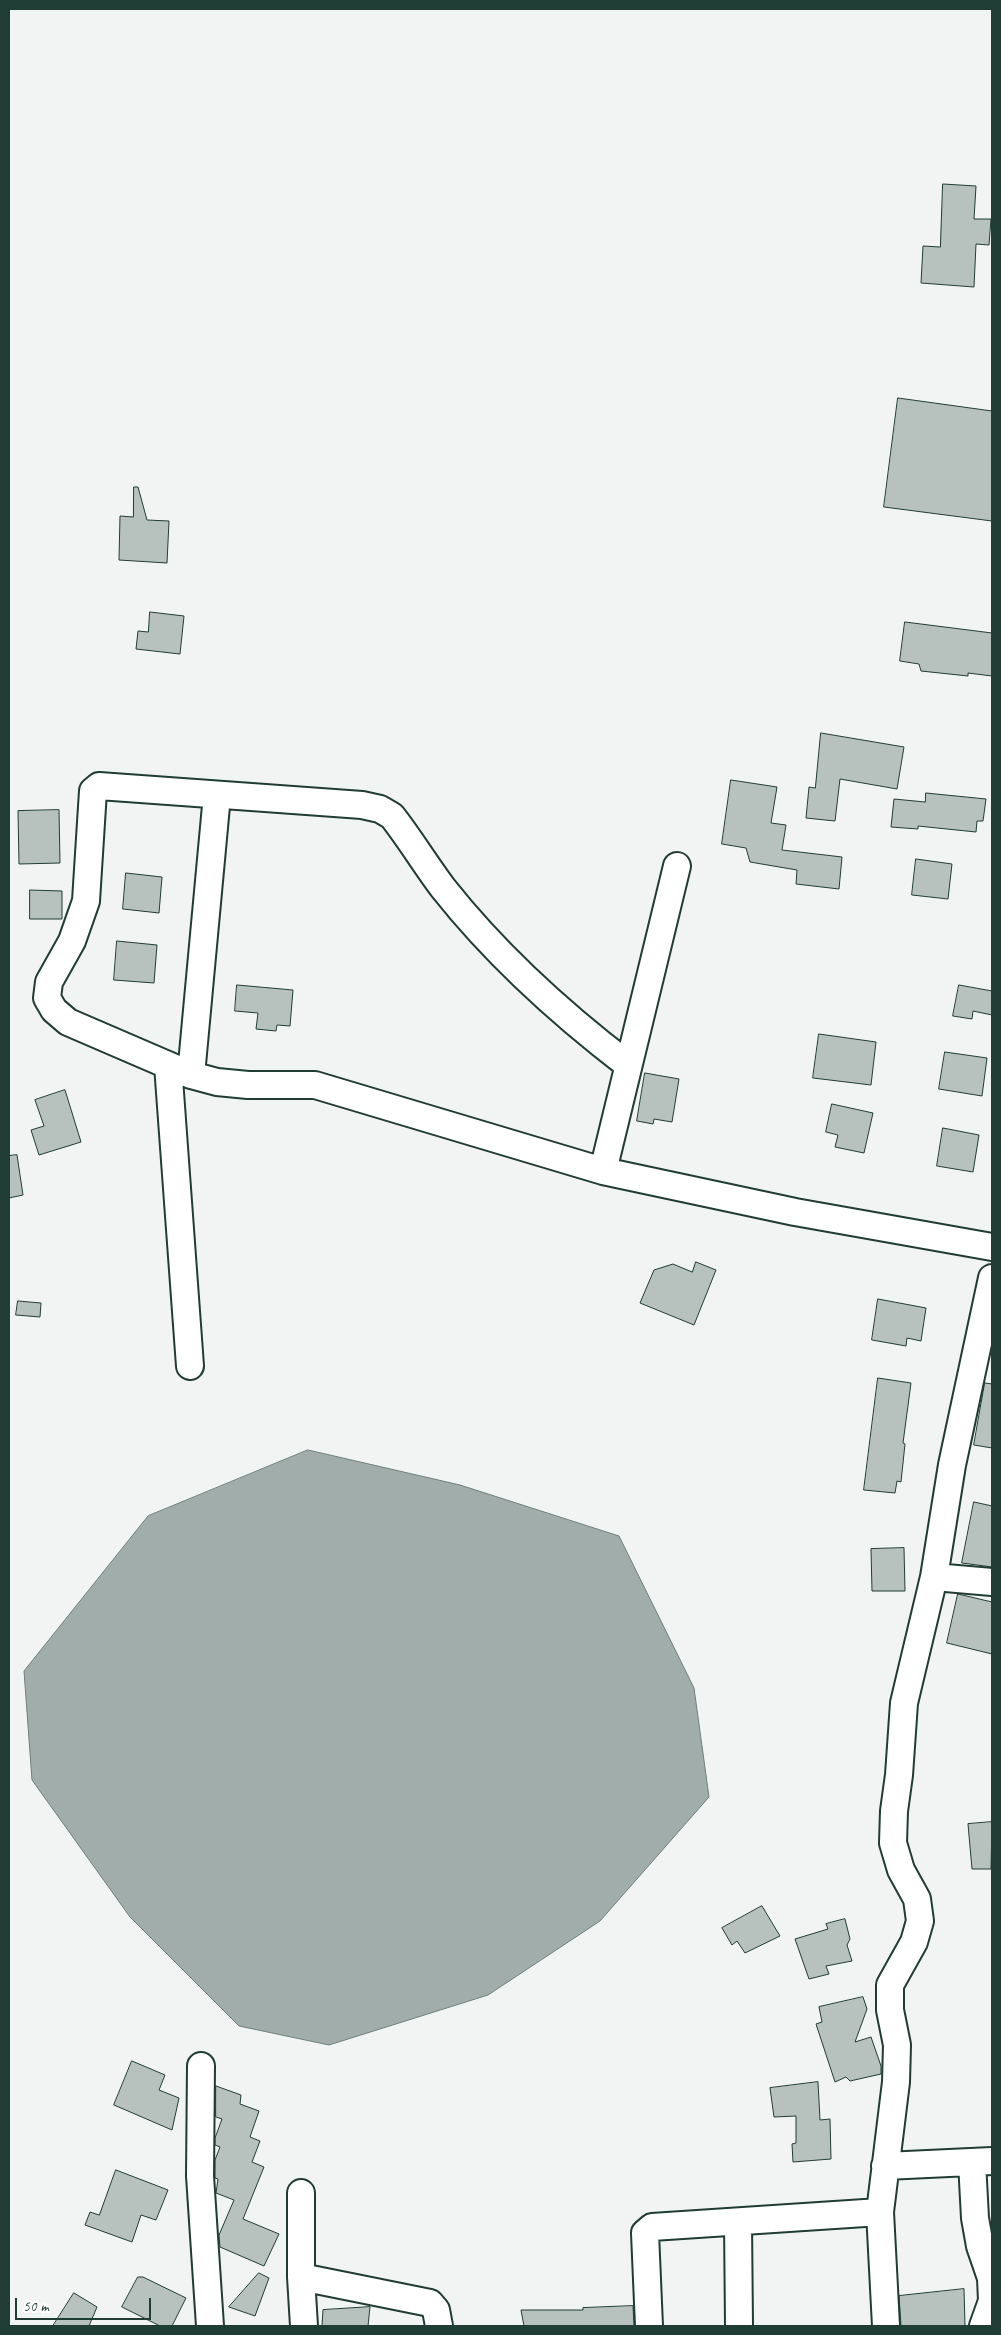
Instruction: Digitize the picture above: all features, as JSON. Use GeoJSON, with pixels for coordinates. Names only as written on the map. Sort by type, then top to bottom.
{"type":"FeatureCollection","features":[{"type":"Feature","properties":{"kind":"street"},"geometry":{"type":"LineString","coordinates":[[628,1065],[577,1026],[506,959],[444,889],[392,816],[380,809],[362,805],[98,786],[93,791],[86,901],[72,941],[49,982],[47,998],[54,1010],[68,1022],[180,1070],[217,1082],[248,1085],[315,1085],[603,1171],[795,1212],[992,1247]]}},
{"type":"Feature","properties":{"kind":"street"},"geometry":{"type":"LineString","coordinates":[[190,1366],[180,1070],[217,795]]}},
{"type":"Feature","properties":{"kind":"street"},"geometry":{"type":"LineString","coordinates":[[603,1171],[677,866]]}},
{"type":"Feature","properties":{"kind":"street"},"geometry":{"type":"LineString","coordinates":[[886,2326],[880,2212],[896,2082],[897,2045],[890,2010],[890,1985],[914,1942],[920,1921],[917,1899],[901,1870],[893,1843],[894,1811],[899,1775],[904,1703],[934,1577],[952,1465],[992,1278]]}},
{"type":"Feature","properties":{"kind":"street"},"geometry":{"type":"LineString","coordinates":[[934,1577],[992,1582]]}},
{"type":"Feature","properties":{"kind":"street"},"geometry":{"type":"LineString","coordinates":[[201,2066],[200,2176],[210,2326]]}},
{"type":"Feature","properties":{"kind":"street"},"geometry":{"type":"LineString","coordinates":[[885,2166],[982,2161],[975,2218],[980,2246],[991,2278],[992,2301],[983,2326]]}},
{"type":"Feature","properties":{"kind":"street"},"geometry":{"type":"LineString","coordinates":[[301,2192],[301,2277],[304,2326]]}},
{"type":"Feature","properties":{"kind":"street"},"geometry":{"type":"LineString","coordinates":[[649,2326],[645,2233],[647,2229],[652,2227],[880,2212]]}},
{"type":"Feature","properties":{"kind":"street"},"geometry":{"type":"LineString","coordinates":[[738,2222],[739,2326]]}},
{"type":"Feature","properties":{"kind":"street"},"geometry":{"type":"LineString","coordinates":[[301,2277],[430,2303],[436,2310],[439,2326]]}},
{"type":"Feature","properties":{"kind":"shaded area"},"geometry":{"type":"Polygon","coordinates":[[[308,1450],[460,1485],[619,1536],[694,1688],[709,1797],[600,1921],[488,1995],[329,2045],[239,2026],[130,1917],[32,1780],[24,1671],[148,1516],[308,1450]]]}},
{"type":"Feature","properties":{"kind":"building"},"geometry":{"type":"Polygon","coordinates":[[[943,184],[976,186],[974,219],[991,219],[989,245],[976,244],[974,287],[921,283],[923,246],[940,247],[943,184]]]}},
{"type":"Feature","properties":{"kind":"building"},"geometry":{"type":"Polygon","coordinates":[[[898,398],[992,411],[992,521],[884,507],[898,398]]]}},
{"type":"Feature","properties":{"kind":"building"},"geometry":{"type":"Polygon","coordinates":[[[134,487],[138,487],[147,520],[169,521],[167,563],[119,560],[120,516],[133,517],[134,487]]]}},
{"type":"Feature","properties":{"kind":"building"},"geometry":{"type":"Polygon","coordinates":[[[150,612],[184,616],[180,654],[136,649],[138,631],[148,632],[150,612]]]}},
{"type":"Feature","properties":{"kind":"building"},"geometry":{"type":"Polygon","coordinates":[[[905,622],[992,633],[992,676],[968,673],[968,676],[921,671],[919,664],[900,661],[905,622]]]}},
{"type":"Feature","properties":{"kind":"building"},"geometry":{"type":"Polygon","coordinates":[[[821,733],[904,747],[897,789],[840,779],[835,821],[806,818],[809,787],[815,788],[821,733]]]}},
{"type":"Feature","properties":{"kind":"building"},"geometry":{"type":"Polygon","coordinates":[[[731,780],[777,787],[771,823],[786,825],[782,850],[842,857],[839,889],[796,884],[797,870],[750,862],[746,848],[722,844],[731,780]]]}},
{"type":"Feature","properties":{"kind":"building"},"geometry":{"type":"Polygon","coordinates":[[[926,793],[986,799],[983,821],[977,821],[976,832],[918,826],[918,829],[891,827],[894,799],[925,802],[926,793]]]}},
{"type":"Feature","properties":{"kind":"building"},"geometry":{"type":"Polygon","coordinates":[[[59,810],[60,863],[19,864],[18,811],[59,810]]]}},
{"type":"Feature","properties":{"kind":"building"},"geometry":{"type":"Polygon","coordinates":[[[916,859],[952,864],[948,899],[912,895],[916,859]]]}},
{"type":"Feature","properties":{"kind":"building"},"geometry":{"type":"Polygon","coordinates":[[[126,873],[162,877],[159,913],[123,909],[126,873]]]}},
{"type":"Feature","properties":{"kind":"building"},"geometry":{"type":"Polygon","coordinates":[[[30,890],[62,891],[62,919],[30,919],[30,890]]]}},
{"type":"Feature","properties":{"kind":"building"},"geometry":{"type":"Polygon","coordinates":[[[117,941],[157,945],[154,983],[114,980],[117,941]]]}},
{"type":"Feature","properties":{"kind":"building"},"geometry":{"type":"Polygon","coordinates":[[[237,985],[293,990],[290,1026],[277,1025],[276,1031],[256,1029],[258,1013],[235,1011],[237,985]]]}},
{"type":"Feature","properties":{"kind":"building"},"geometry":{"type":"Polygon","coordinates":[[[959,985],[992,991],[992,1015],[973,1011],[972,1019],[953,1016],[959,985]]]}},
{"type":"Feature","properties":{"kind":"building"},"geometry":{"type":"Polygon","coordinates":[[[819,1034],[876,1042],[871,1085],[813,1078],[819,1034]]]}},
{"type":"Feature","properties":{"kind":"building"},"geometry":{"type":"Polygon","coordinates":[[[945,1052],[987,1058],[982,1096],[939,1089],[945,1052]]]}},
{"type":"Feature","properties":{"kind":"building"},"geometry":{"type":"Polygon","coordinates":[[[645,1073],[679,1079],[672,1122],[654,1119],[653,1124],[637,1121],[645,1073]]]}},
{"type":"Feature","properties":{"kind":"building"},"geometry":{"type":"Polygon","coordinates":[[[65,1090],[81,1142],[39,1155],[31,1130],[44,1126],[35,1100],[65,1090]]]}},
{"type":"Feature","properties":{"kind":"building"},"geometry":{"type":"Polygon","coordinates":[[[832,1104],[873,1113],[864,1153],[835,1147],[838,1135],[826,1132],[832,1104]]]}},
{"type":"Feature","properties":{"kind":"building"},"geometry":{"type":"Polygon","coordinates":[[[943,1128],[979,1135],[973,1172],[937,1166],[943,1128]]]}},
{"type":"Feature","properties":{"kind":"building"},"geometry":{"type":"Polygon","coordinates":[[[17,1155],[23,1195],[9,1198],[9,1156],[17,1155]]]}},
{"type":"Feature","properties":{"kind":"building"},"geometry":{"type":"Polygon","coordinates":[[[696,1262],[716,1270],[694,1325],[640,1303],[654,1270],[673,1264],[692,1272],[696,1262]]]}},
{"type":"Feature","properties":{"kind":"building"},"geometry":{"type":"Polygon","coordinates":[[[878,1299],[926,1308],[921,1341],[907,1338],[906,1346],[872,1340],[878,1299]]]}},
{"type":"Feature","properties":{"kind":"building"},"geometry":{"type":"Polygon","coordinates":[[[18,1301],[41,1303],[40,1317],[16,1315],[18,1301]]]}},
{"type":"Feature","properties":{"kind":"building"},"geometry":{"type":"Polygon","coordinates":[[[878,1378],[911,1383],[903,1443],[905,1444],[901,1482],[897,1481],[895,1493],[864,1490],[878,1378]]]}},
{"type":"Feature","properties":{"kind":"building"},"geometry":{"type":"Polygon","coordinates":[[[985,1383],[992,1384],[992,1448],[974,1445],[985,1383]]]}},
{"type":"Feature","properties":{"kind":"building"},"geometry":{"type":"Polygon","coordinates":[[[974,1502],[992,1506],[992,1567],[962,1563],[974,1502]]]}},
{"type":"Feature","properties":{"kind":"building"},"geometry":{"type":"Polygon","coordinates":[[[904,1548],[905,1591],[872,1591],[871,1549],[904,1548]]]}},
{"type":"Feature","properties":{"kind":"building"},"geometry":{"type":"Polygon","coordinates":[[[958,1594],[992,1602],[992,1654],[947,1643],[958,1594]]]}},
{"type":"Feature","properties":{"kind":"building"},"geometry":{"type":"Polygon","coordinates":[[[992,1822],[991,1869],[972,1869],[968,1824],[992,1822]]]}},
{"type":"Feature","properties":{"kind":"building"},"geometry":{"type":"Polygon","coordinates":[[[762,1906],[780,1936],[745,1953],[737,1941],[732,1945],[722,1928],[762,1906]]]}},
{"type":"Feature","properties":{"kind":"building"},"geometry":{"type":"Polygon","coordinates":[[[845,1919],[850,1939],[847,1945],[852,1961],[826,1966],[829,1974],[809,1979],[795,1939],[828,1929],[826,1924],[845,1919]]]}},
{"type":"Feature","properties":{"kind":"building"},"geometry":{"type":"Polygon","coordinates":[[[863,1997],[867,2009],[855,2042],[871,2037],[881,2066],[881,2074],[850,2081],[846,2077],[835,2082],[816,2024],[822,2022],[819,2007],[863,1997]]]}},
{"type":"Feature","properties":{"kind":"building"},"geometry":{"type":"Polygon","coordinates":[[[132,2061],[165,2075],[159,2090],[179,2098],[172,2130],[114,2105],[132,2061]]]}},
{"type":"Feature","properties":{"kind":"building"},"geometry":{"type":"Polygon","coordinates":[[[818,2082],[820,2120],[830,2119],[831,2159],[793,2162],[792,2144],[796,2143],[796,2116],[774,2117],[770,2088],[818,2082]]]}},
{"type":"Feature","properties":{"kind":"building"},"geometry":{"type":"Polygon","coordinates":[[[216,2086],[241,2095],[240,2104],[259,2111],[250,2137],[260,2141],[252,2162],[264,2167],[243,2219],[279,2234],[264,2266],[220,2247],[219,2235],[234,2200],[216,2193],[218,2179],[215,2178],[215,2160],[220,2147],[215,2145],[215,2138],[222,2119],[216,2117],[216,2086]]]}},
{"type":"Feature","properties":{"kind":"building"},"geometry":{"type":"Polygon","coordinates":[[[116,2170],[168,2190],[156,2220],[141,2215],[132,2242],[85,2225],[90,2212],[99,2215],[116,2170]]]}},
{"type":"Feature","properties":{"kind":"building"},"geometry":{"type":"Polygon","coordinates":[[[259,2273],[269,2278],[255,2316],[229,2307],[259,2273]]]}},
{"type":"Feature","properties":{"kind":"building"},"geometry":{"type":"Polygon","coordinates":[[[138,2277],[143,2277],[186,2298],[172,2326],[160,2326],[122,2307],[138,2277]]]}},
{"type":"Feature","properties":{"kind":"building"},"geometry":{"type":"Polygon","coordinates":[[[964,2289],[965,2326],[901,2326],[899,2296],[964,2289]]]}},
{"type":"Feature","properties":{"kind":"building"},"geometry":{"type":"Polygon","coordinates":[[[74,2293],[97,2307],[89,2326],[53,2326],[74,2293]]]}},
{"type":"Feature","properties":{"kind":"building"},"geometry":{"type":"Polygon","coordinates":[[[633,2306],[634,2326],[524,2326],[521,2310],[583,2310],[583,2308],[633,2306]]]}},
{"type":"Feature","properties":{"kind":"building"},"geometry":{"type":"Polygon","coordinates":[[[370,2307],[368,2326],[322,2326],[323,2310],[370,2307]]]}}]}
